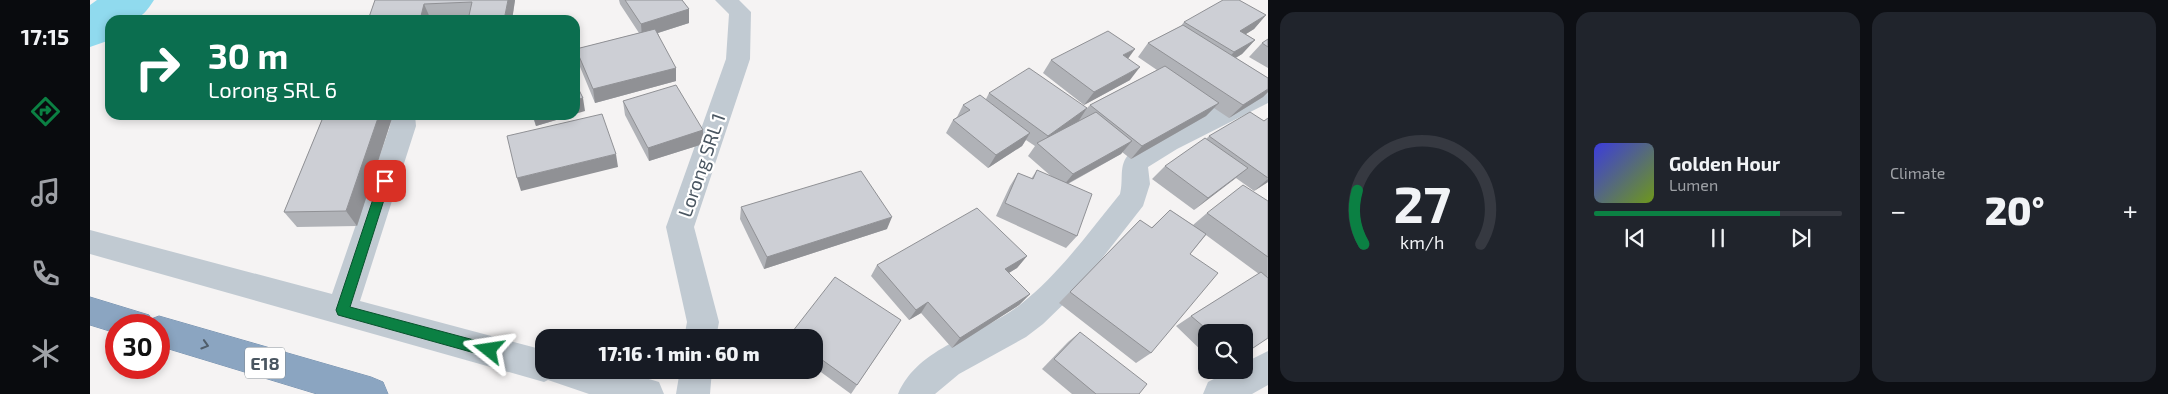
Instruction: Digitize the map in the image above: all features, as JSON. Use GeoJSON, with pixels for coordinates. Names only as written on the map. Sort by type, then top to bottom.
{"type":"FeatureCollection","features":[{"type":"Feature","properties":{"kind":"highway"},"geometry":{"type":"LineString","coordinates":[[90,311],[105,315]]}},
{"type":"Feature","properties":{"kind":"highway","name":"E18"},"geometry":{"type":"LineString","coordinates":[[170,334],[371,394]]}},
{"type":"Feature","properties":{"kind":"street","name":"Lorong SRL 1"},"geometry":{"type":"LineString","coordinates":[[701,329],[702,322],[680,227],[738,59],[740,12],[726,0]]}},
{"type":"Feature","properties":{"kind":"street"},"geometry":{"type":"LineString","coordinates":[[915,394],[931,374],[950,361],[1014,328],[1058,290],[1133,198],[1136,184],[1134,169],[1139,160],[1168,142],[1268,93]]}},
{"type":"Feature","properties":{"kind":"street"},"geometry":{"type":"LineString","coordinates":[[342,310],[403,126],[403,120]]}},
{"type":"Feature","properties":{"kind":"street"},"geometry":{"type":"LineString","coordinates":[[90,242],[535,364]]}},
{"type":"Feature","properties":{"kind":"street"},"geometry":{"type":"LineString","coordinates":[[1220,394],[1268,367]]}},
{"type":"Feature","properties":{"kind":"street"},"geometry":{"type":"LineString","coordinates":[[593,379],[648,394]]}},
{"type":"Feature","properties":{"kind":"street"},"geometry":{"type":"LineString","coordinates":[[693,394],[695,379]]}},
{"type":"Feature","properties":{"kind":"building"},"geometry":{"type":"Polygon","coordinates":[[[375,0],[508,0],[505,15],[469,15],[472,2],[424,4],[421,15],[370,15],[375,0]]]}},
{"type":"Feature","properties":{"kind":"building"},"geometry":{"type":"Polygon","coordinates":[[[625,0],[682,0],[689,9],[641,24],[625,0]]]}},
{"type":"Feature","properties":{"kind":"building"},"geometry":{"type":"Polygon","coordinates":[[[1223,0],[1239,0],[1266,15],[1240,31],[1255,40],[1234,52],[1184,22],[1223,0]]]}},
{"type":"Feature","properties":{"kind":"building"},"geometry":{"type":"Polygon","coordinates":[[[1183,25],[1268,78],[1268,89],[1243,105],[1148,43],[1183,25]]]}},
{"type":"Feature","properties":{"kind":"building"},"geometry":{"type":"Polygon","coordinates":[[[655,29],[676,68],[593,89],[580,58],[580,48],[655,29]]]}},
{"type":"Feature","properties":{"kind":"building"},"geometry":{"type":"Polygon","coordinates":[[[1108,31],[1135,49],[1123,55],[1140,67],[1094,92],[1051,60],[1108,31]]]}},
{"type":"Feature","properties":{"kind":"building"},"geometry":{"type":"Polygon","coordinates":[[[1268,39],[1268,47],[1262,43],[1268,39]]]}},
{"type":"Feature","properties":{"kind":"building"},"geometry":{"type":"Polygon","coordinates":[[[1165,66],[1219,103],[1142,146],[1090,105],[1165,66]]]}},
{"type":"Feature","properties":{"kind":"building"},"geometry":{"type":"Polygon","coordinates":[[[1029,68],[1087,108],[1048,136],[989,93],[1029,68]]]}},
{"type":"Feature","properties":{"kind":"building"},"geometry":{"type":"Polygon","coordinates":[[[676,85],[703,130],[648,148],[623,101],[676,85]]]}},
{"type":"Feature","properties":{"kind":"building"},"geometry":{"type":"Polygon","coordinates":[[[980,95],[1030,133],[996,155],[953,120],[970,110],[963,105],[980,95]]]}},
{"type":"Feature","properties":{"kind":"building"},"geometry":{"type":"Polygon","coordinates":[[[1096,112],[1132,141],[1073,174],[1037,143],[1096,112]]]}},
{"type":"Feature","properties":{"kind":"building"},"geometry":{"type":"Polygon","coordinates":[[[1250,112],[1264,121],[1268,118],[1268,178],[1209,136],[1250,112]]]}},
{"type":"Feature","properties":{"kind":"building"},"geometry":{"type":"Polygon","coordinates":[[[602,114],[616,154],[517,178],[507,136],[602,114]]]}},
{"type":"Feature","properties":{"kind":"building"},"geometry":{"type":"Polygon","coordinates":[[[322,120],[377,120],[346,211],[284,212],[322,120]]]}},
{"type":"Feature","properties":{"kind":"building"},"geometry":{"type":"Polygon","coordinates":[[[1205,138],[1248,168],[1208,198],[1165,166],[1205,138]]]}},
{"type":"Feature","properties":{"kind":"building"},"geometry":{"type":"Polygon","coordinates":[[[1037,170],[1092,194],[1077,236],[1005,203],[1018,173],[1033,179],[1037,170]]]}},
{"type":"Feature","properties":{"kind":"building"},"geometry":{"type":"Polygon","coordinates":[[[861,171],[892,217],[767,257],[741,207],[861,171]]]}},
{"type":"Feature","properties":{"kind":"building"},"geometry":{"type":"Polygon","coordinates":[[[1243,185],[1268,201],[1268,257],[1207,213],[1243,185]]]}},
{"type":"Feature","properties":{"kind":"building"},"geometry":{"type":"Polygon","coordinates":[[[977,208],[1027,256],[1005,269],[1030,294],[960,338],[928,302],[916,310],[877,265],[977,208]]]}},
{"type":"Feature","properties":{"kind":"building"},"geometry":{"type":"Polygon","coordinates":[[[1170,210],[1206,234],[1190,254],[1218,273],[1151,353],[1070,292],[1140,220],[1152,228],[1170,210]]]}},
{"type":"Feature","properties":{"kind":"building"},"geometry":{"type":"Polygon","coordinates":[[[1261,272],[1268,278],[1268,338],[1253,348],[1253,324],[1200,324],[1191,316],[1261,272]]]}},
{"type":"Feature","properties":{"kind":"building"},"geometry":{"type":"Polygon","coordinates":[[[835,277],[901,320],[857,385],[823,360],[823,329],[794,329],[835,277]]]}},
{"type":"Feature","properties":{"kind":"building"},"geometry":{"type":"Polygon","coordinates":[[[1080,332],[1147,384],[1139,394],[1096,394],[1054,359],[1080,332]]]}},
{"type":"Feature","properties":{"kind":"waterway"},"geometry":{"type":"LineString","coordinates":[[110,15],[130,0]]}},
{"type":"Feature","properties":{"kind":"waterway"},"geometry":{"type":"LineString","coordinates":[[90,30],[105,19]]}},
{"type":"Feature","properties":{"kind":"route"},"geometry":{"type":"LineString","coordinates":[[385,181],[342,310],[489,350]]}}]}
